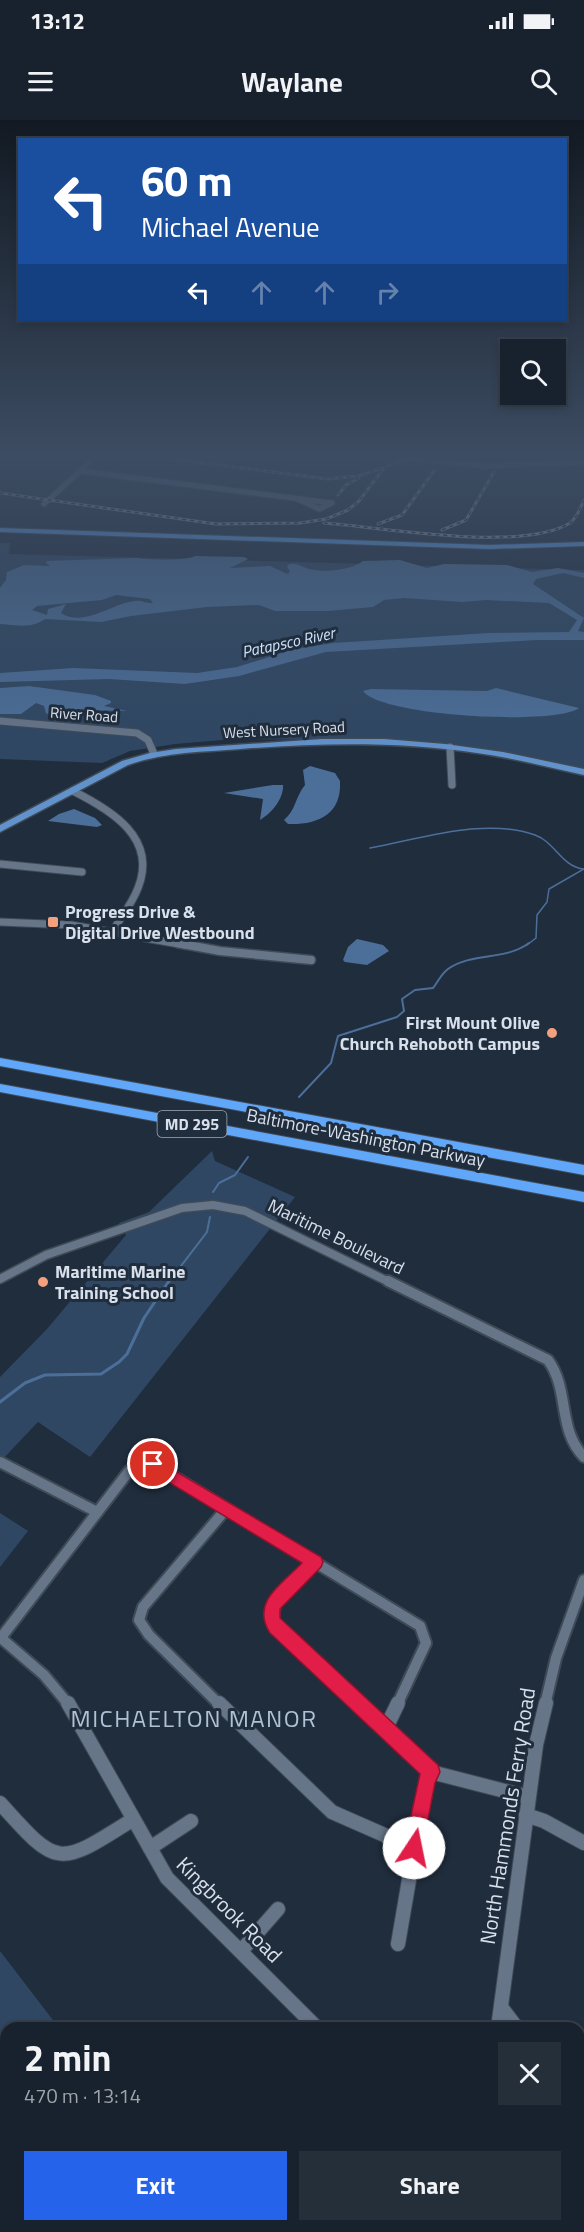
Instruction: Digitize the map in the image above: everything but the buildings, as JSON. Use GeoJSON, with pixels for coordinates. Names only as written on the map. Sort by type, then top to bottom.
{"type":"FeatureCollection","features":[{"type":"Feature","properties":{"kind":"highway","name":"Baltimore-Washington Parkway"},"geometry":{"type":"LineString","coordinates":[[0,1062],[584,1170]]}},
{"type":"Feature","properties":{"kind":"highway","name":"Baltimore-Washington Parkway"},"geometry":{"type":"LineString","coordinates":[[0,1088],[584,1197]]}},
{"type":"Feature","properties":{"kind":"main road","name":"West Nursery Road"},"geometry":{"type":"LineString","coordinates":[[0,829],[125,763],[154,754],[310,742],[450,747],[584,772]]}},
{"type":"Feature","properties":{"kind":"street","name":"River Road"},"geometry":{"type":"LineString","coordinates":[[0,722],[137,733],[148,740],[154,754]]}},
{"type":"Feature","properties":{"kind":"street"},"geometry":{"type":"LineString","coordinates":[[450,747],[452,785]]}},
{"type":"Feature","properties":{"kind":"street"},"geometry":{"type":"LineString","coordinates":[[73,791],[121,818],[141,848],[144,861],[140,885],[112,932]]}},
{"type":"Feature","properties":{"kind":"street"},"geometry":{"type":"LineString","coordinates":[[0,864],[82,872]]}},
{"type":"Feature","properties":{"kind":"street"},"geometry":{"type":"LineString","coordinates":[[0,922],[71,926],[220,951],[311,960]]}},
{"type":"Feature","properties":{"kind":"street","name":"Maritime Boulevard"},"geometry":{"type":"LineString","coordinates":[[0,1279],[46,1255],[175,1210],[213,1205],[245,1211],[548,1360],[560,1376],[568,1437],[584,1456]]}},
{"type":"Feature","properties":{"kind":"street"},"geometry":{"type":"LineString","coordinates":[[0,1462],[98,1512]]}},
{"type":"Feature","properties":{"kind":"street"},"geometry":{"type":"LineString","coordinates":[[0,1639],[129,1472],[143,1464],[160,1468],[420,1626],[426,1637],[424,1650],[386,1728]]}},
{"type":"Feature","properties":{"kind":"street"},"geometry":{"type":"LineString","coordinates":[[226,1509],[143,1607],[139,1620],[149,1635],[315,1798],[332,1812],[414,1848]]}},
{"type":"Feature","properties":{"kind":"street"},"geometry":{"type":"LineString","coordinates":[[315,1562],[274,1603],[271,1611],[276,1627],[431,1772],[528,1797]]}},
{"type":"Feature","properties":{"kind":"street","name":"North Hammonds Ferry Road"},"geometry":{"type":"LineString","coordinates":[[499,2022],[528,1797],[544,1704],[556,1658],[584,1580]]}},
{"type":"Feature","properties":{"kind":"street","name":"Kingbrook Road"},"geometry":{"type":"LineString","coordinates":[[0,1639],[44,1675],[66,1699],[132,1820],[167,1878],[242,1950],[311,2022]]}},
{"type":"Feature","properties":{"kind":"street"},"geometry":{"type":"LineString","coordinates":[[398,1944],[426,1782],[431,1772]]}},
{"type":"Feature","properties":{"kind":"street"},"geometry":{"type":"LineString","coordinates":[[0,1803],[41,1848],[61,1854],[78,1851],[132,1820]]}},
{"type":"Feature","properties":{"kind":"street"},"geometry":{"type":"LineString","coordinates":[[526,1815],[544,1821],[584,1843]]}},
{"type":"Feature","properties":{"kind":"street"},"geometry":{"type":"LineString","coordinates":[[150,1848],[191,1821]]}},
{"type":"Feature","properties":{"kind":"street"},"geometry":{"type":"LineString","coordinates":[[242,1950],[278,1909]]}},
{"type":"Feature","properties":{"kind":"street"},"geometry":{"type":"LineString","coordinates":[[501,2007],[512,2022]]}},
{"type":"Feature","properties":{"kind":"shaded area"},"geometry":{"type":"Polygon","coordinates":[[[0,557],[101,557],[584,570],[584,771],[466,747],[333,740],[234,739],[175,744],[130,751],[102,763],[0,759],[0,557]]]}},
{"type":"Feature","properties":{"kind":"shaded area"},"geometry":{"type":"Polygon","coordinates":[[[194,557],[244,557],[248,559],[230,568],[270,566],[287,574],[290,572],[287,566],[290,564],[330,571],[352,567],[363,561],[400,560],[427,568],[444,564],[507,565],[532,572],[558,568],[584,573],[584,578],[563,573],[536,579],[533,584],[584,618],[578,631],[584,632],[584,640],[537,640],[326,652],[239,676],[185,684],[109,679],[0,682],[0,673],[73,668],[197,673],[237,667],[291,650],[333,643],[488,633],[569,632],[577,620],[549,603],[486,600],[463,602],[404,598],[384,600],[373,607],[328,611],[275,611],[259,605],[207,607],[101,622],[45,619],[29,625],[0,624],[0,588],[6,580],[7,572],[24,565],[50,566],[46,563],[47,561],[184,559],[194,557]],[[116,595],[102,600],[37,606],[32,610],[47,615],[48,609],[66,604],[61,613],[79,618],[126,603],[138,601],[153,603],[150,599],[116,595]]]}},
{"type":"Feature","properties":{"kind":"shaded area"},"geometry":{"type":"Polygon","coordinates":[[[29,686],[95,695],[111,701],[104,706],[127,711],[77,710],[54,717],[46,713],[44,706],[36,703],[21,714],[0,714],[0,688],[29,686]]]}},
{"type":"Feature","properties":{"kind":"shaded area"},"geometry":{"type":"Polygon","coordinates":[[[496,688],[579,708],[564,713],[538,716],[468,716],[401,707],[376,700],[363,691],[371,689],[487,691],[496,688]]]}},
{"type":"Feature","properties":{"kind":"shaded area"},"geometry":{"type":"Polygon","coordinates":[[[310,766],[335,773],[340,781],[337,802],[326,816],[318,820],[288,824],[284,820],[291,812],[305,785],[303,770],[310,766]]]}},
{"type":"Feature","properties":{"kind":"shaded area"},"geometry":{"type":"Polygon","coordinates":[[[283,785],[282,795],[273,809],[260,820],[263,799],[224,793],[283,785]]]}},
{"type":"Feature","properties":{"kind":"shaded area"},"geometry":{"type":"Polygon","coordinates":[[[74,809],[95,818],[102,825],[97,827],[48,821],[74,809]]]}},
{"type":"Feature","properties":{"kind":"shaded area"},"geometry":{"type":"Polygon","coordinates":[[[357,939],[383,945],[389,951],[367,965],[345,962],[343,960],[348,947],[357,939]]]}},
{"type":"Feature","properties":{"kind":"shaded area"},"geometry":{"type":"Polygon","coordinates":[[[212,1151],[215,1161],[295,1197],[90,1457],[38,1422],[0,1462],[0,1377],[47,1329],[126,1235],[119,1223],[149,1212],[212,1151]]]}},
{"type":"Feature","properties":{"kind":"shaded area"},"geometry":{"type":"Polygon","coordinates":[[[0,1513],[28,1531],[0,1567],[0,1513]]]}},
{"type":"Feature","properties":{"kind":"shaded area"},"geometry":{"type":"Polygon","coordinates":[[[0,1951],[54,2022],[0,2022],[0,1951]]]}},
{"type":"Feature","properties":{"kind":"waterway"},"geometry":{"type":"LineString","coordinates":[[370,848],[452,831],[495,828],[515,830],[542,838],[563,859],[583,869]]}},
{"type":"Feature","properties":{"kind":"waterway"},"geometry":{"type":"LineString","coordinates":[[527,945],[536,938],[537,915],[547,902],[549,889],[584,869]]}},
{"type":"Feature","properties":{"kind":"waterway"},"geometry":{"type":"LineString","coordinates":[[299,1097],[331,1063],[338,1036],[397,1017],[404,1011],[402,999],[415,990],[433,988],[441,976],[457,964],[510,952],[529,943]]}},
{"type":"Feature","properties":{"kind":"waterway"},"geometry":{"type":"LineString","coordinates":[[213,1192],[219,1183],[235,1175],[248,1157]]}},
{"type":"Feature","properties":{"kind":"waterway"},"geometry":{"type":"LineString","coordinates":[[168,1283],[207,1232],[210,1217]]}},
{"type":"Feature","properties":{"kind":"waterway"},"geometry":{"type":"LineString","coordinates":[[0,1402],[25,1383],[45,1375],[101,1374],[119,1362],[127,1354],[144,1318],[169,1281]]}},
{"type":"Feature","properties":{"kind":"place","name":"Progress Drive & Digital Drive Westbound"},"geometry":{"type":"Point","coordinates":[53,922]}},
{"type":"Feature","properties":{"kind":"place","name":"First Mount Olive Church Rehoboth Campus"},"geometry":{"type":"Point","coordinates":[552,1033]}},
{"type":"Feature","properties":{"kind":"place","name":"Maritime Marine Training School"},"geometry":{"type":"Point","coordinates":[43,1282]}},
{"type":"Feature","properties":{"kind":"district","name":"MICHAELTON MANOR"},"geometry":{"type":"Point","coordinates":[194,1719]}},
{"type":"Feature","properties":{"kind":"route"},"geometry":{"type":"LineString","coordinates":[[153,1464],[315,1562],[274,1603],[271,1611],[272,1620],[276,1627],[431,1772],[426,1782],[414,1848]]}},
{"type":"Feature","properties":{"kind":"water label","name":"Patapsco River"},"geometry":{"type":"Point","coordinates":[288,642]}}]}
